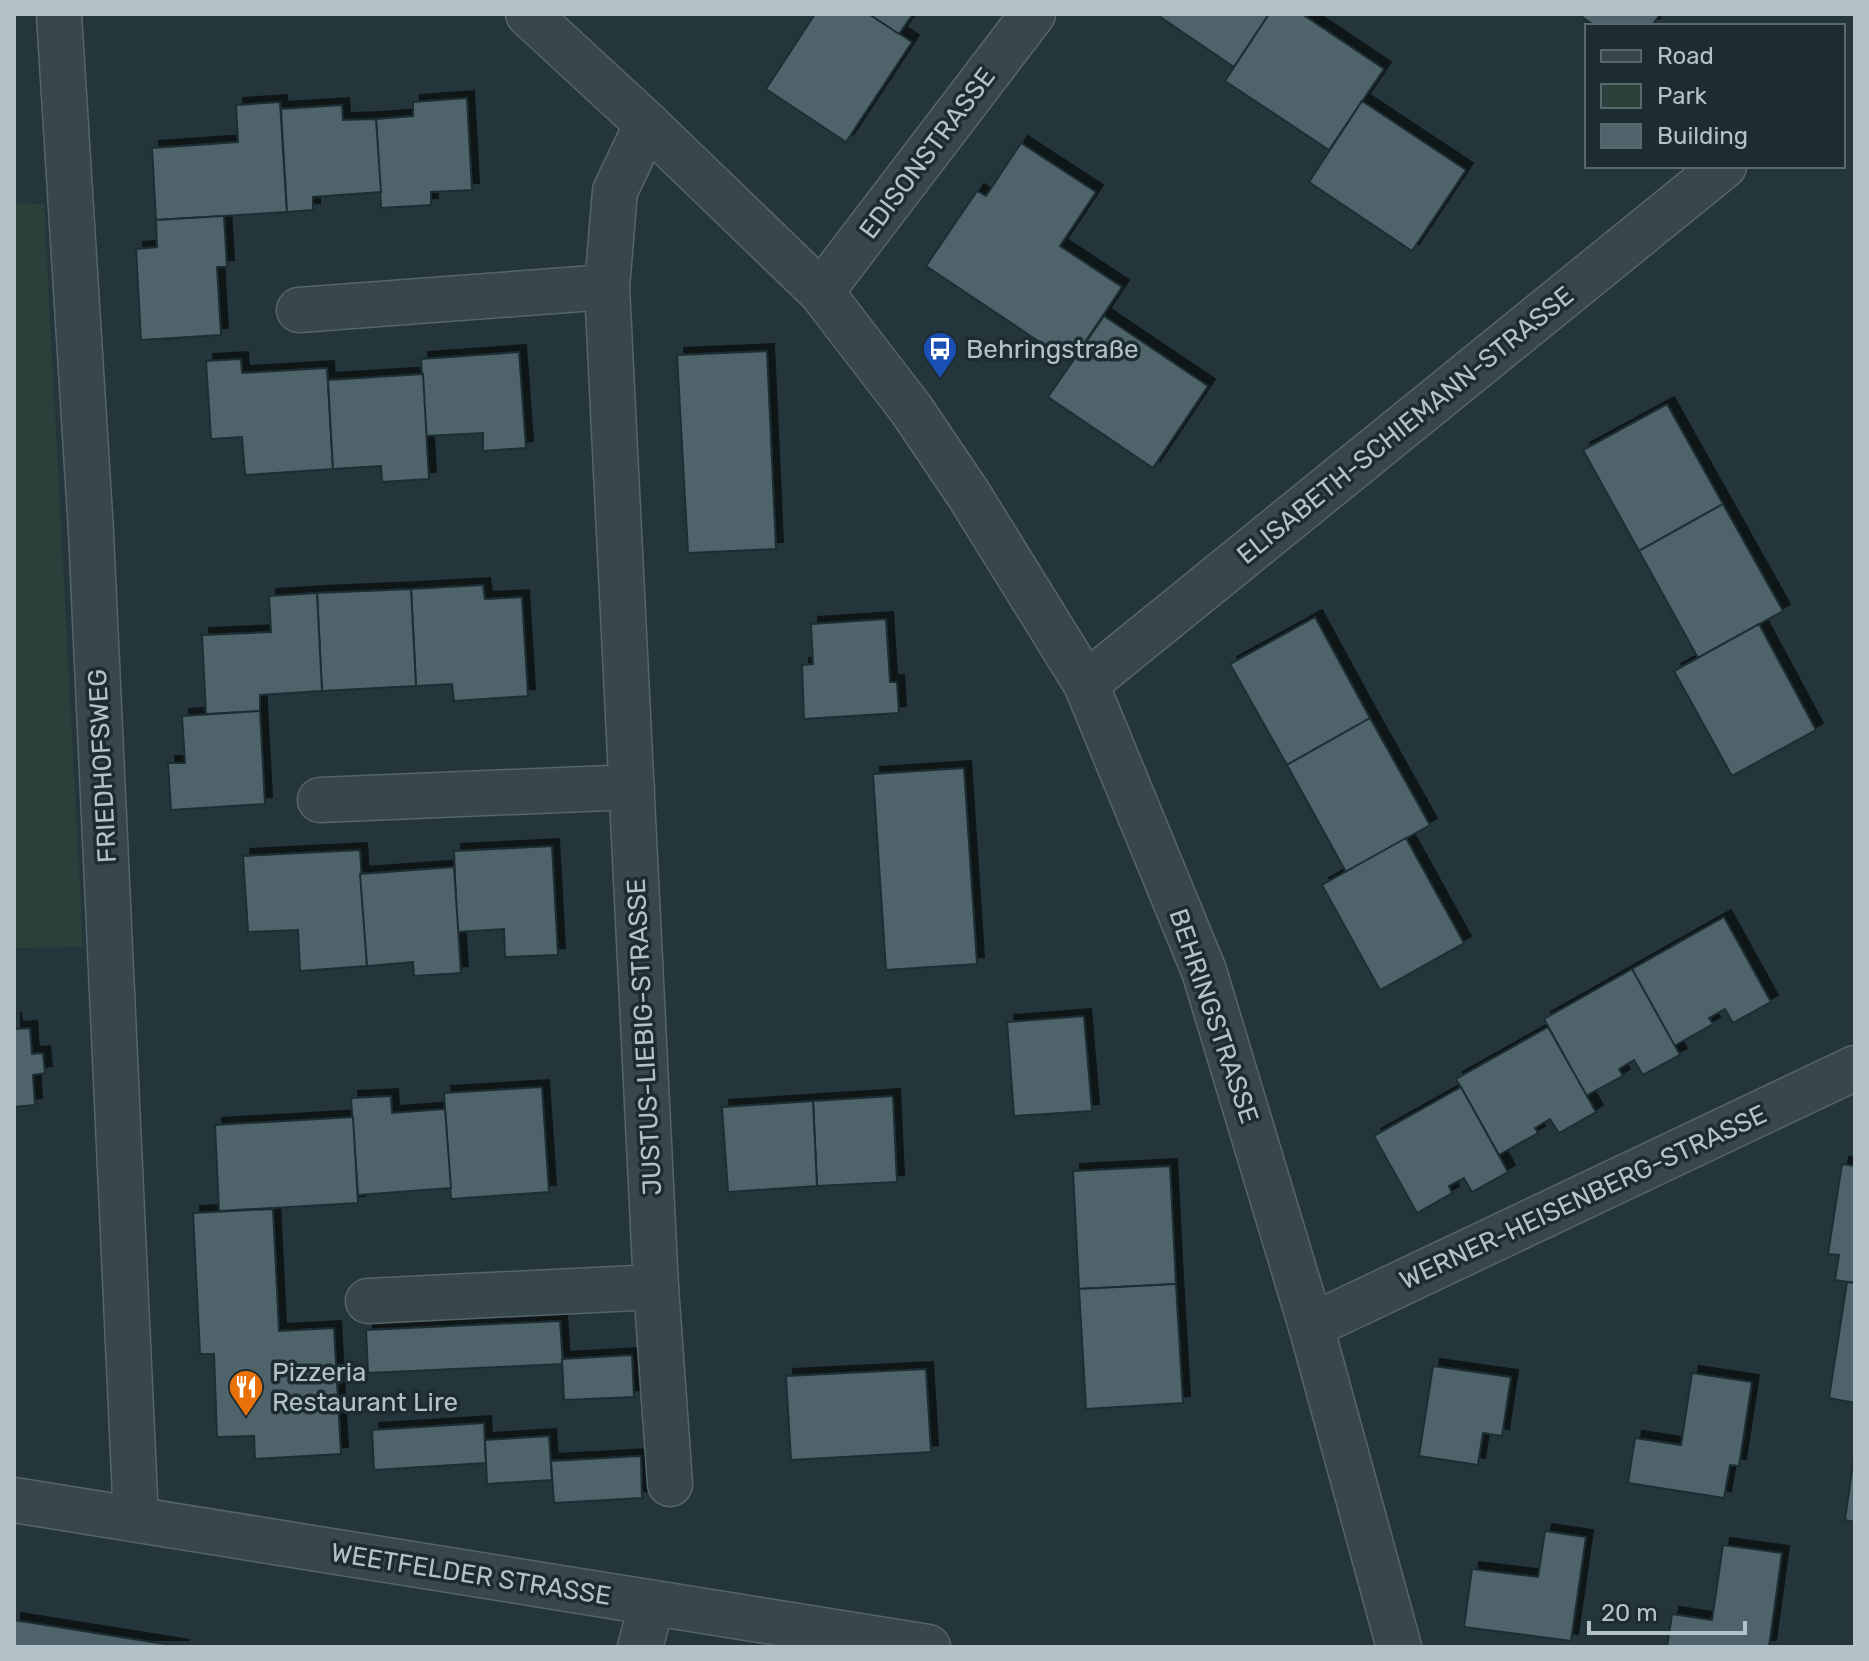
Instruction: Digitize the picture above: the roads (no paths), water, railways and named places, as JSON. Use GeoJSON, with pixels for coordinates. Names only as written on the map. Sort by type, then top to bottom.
{"type":"FeatureCollection","features":[{"type":"Feature","properties":{"kind":"street","name":"FRIEDHOFSWEG"},"geometry":{"type":"LineString","coordinates":[[59,14],[91,532],[136,1519]]}},
{"type":"Feature","properties":{"kind":"street","name":"BEHRINGSTRASSE"},"geometry":{"type":"LineString","coordinates":[[528,14],[821,292],[911,409],[969,495],[1086,684],[1204,971],[1311,1326],[1399,1647]]}},
{"type":"Feature","properties":{"kind":"street","name":"EDISONSTRASSE"},"geometry":{"type":"LineString","coordinates":[[821,292],[1033,14]]}},
{"type":"Feature","properties":{"kind":"street","name":"JUSTUS-LIEBIG-STRASSE"},"geometry":{"type":"LineString","coordinates":[[647,124],[615,191],[607,287],[656,1287],[670,1484]]}},
{"type":"Feature","properties":{"kind":"street","name":"ELISABETH-SCHIEMANN-STRASSE"},"geometry":{"type":"LineString","coordinates":[[1086,684],[1722,168]]}},
{"type":"Feature","properties":{"kind":"street"},"geometry":{"type":"LineString","coordinates":[[299,310],[607,287]]}},
{"type":"Feature","properties":{"kind":"street"},"geometry":{"type":"LineString","coordinates":[[320,800],[632,787]]}},
{"type":"Feature","properties":{"kind":"street","name":"WERNER-HEISENBERG-STRASSE"},"geometry":{"type":"LineString","coordinates":[[1311,1326],[1855,1068]]}},
{"type":"Feature","properties":{"kind":"street"},"geometry":{"type":"LineString","coordinates":[[368,1301],[656,1287]]}},
{"type":"Feature","properties":{"kind":"street","name":"WEETFELDER STRASSE"},"geometry":{"type":"LineString","coordinates":[[14,1500],[928,1647]]}},
{"type":"Feature","properties":{"kind":"street"},"geometry":{"type":"LineString","coordinates":[[640,1647],[652,1604]]}},
{"type":"Feature","properties":{"kind":"place","name":"Behringstraße"},"geometry":{"type":"Point","coordinates":[940,380]}},
{"type":"Feature","properties":{"kind":"place","name":"Pizzeria Restaurant Lire"},"geometry":{"type":"Point","coordinates":[246,1418]}}]}
